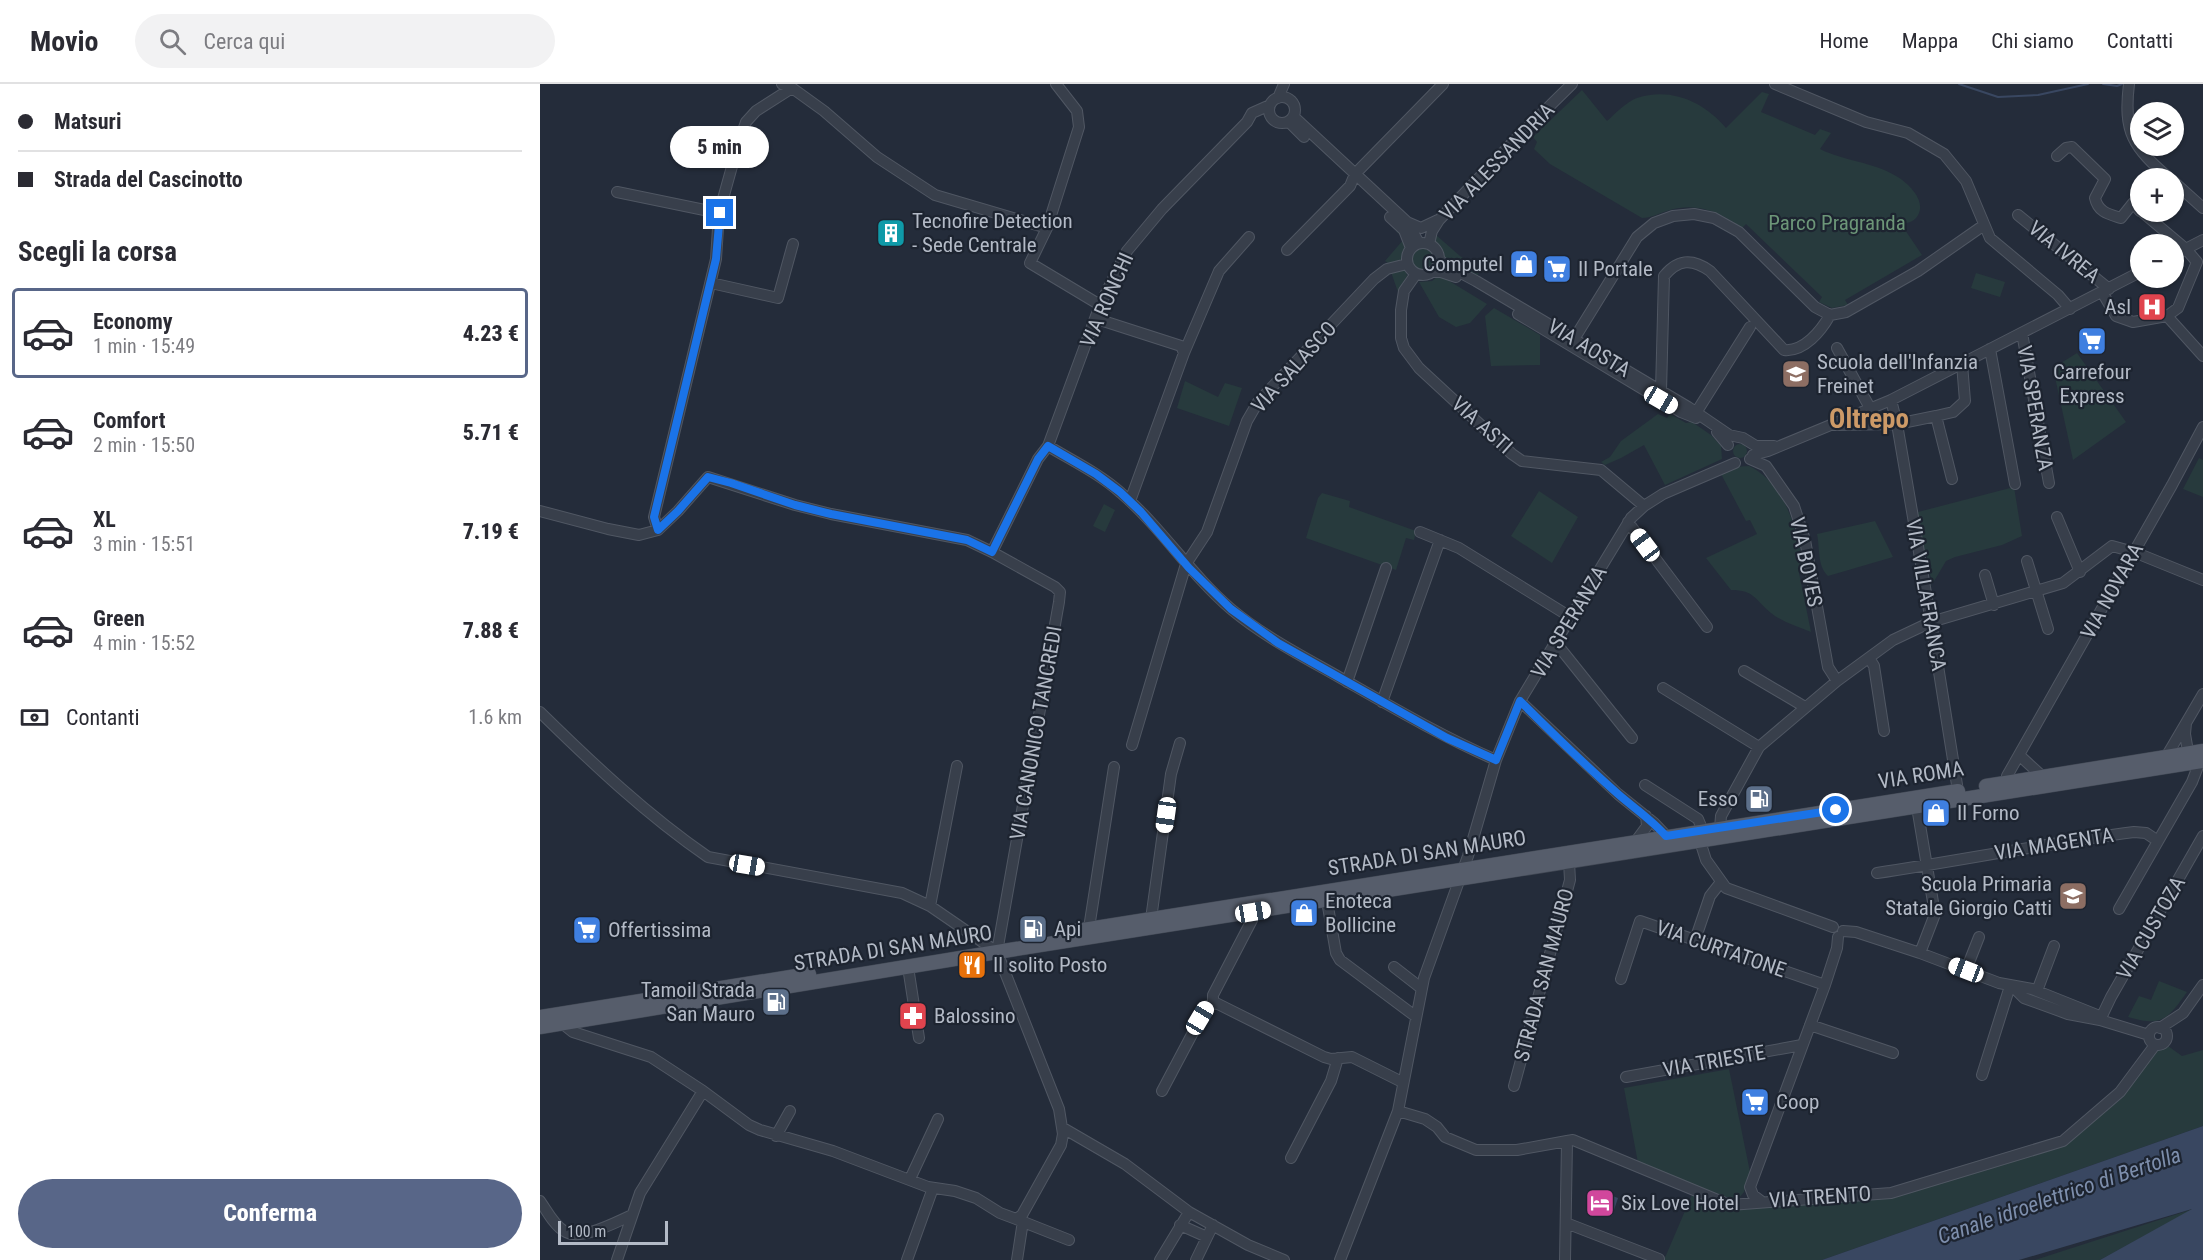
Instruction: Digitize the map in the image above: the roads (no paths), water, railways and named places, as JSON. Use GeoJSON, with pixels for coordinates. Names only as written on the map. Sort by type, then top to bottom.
{"type":"FeatureCollection","features":[{"type":"Feature","properties":{"kind":"main road","name":"VIA ROMA"},"geometry":{"type":"LineString","coordinates":[[1700,834],[1917,807],[2192,756],[2203,751]]}},
{"type":"Feature","properties":{"kind":"main road","name":"VIA ROMA"},"geometry":{"type":"LineString","coordinates":[[1610,850],[1670,841],[1720,828],[2166,757],[2192,756]]}},
{"type":"Feature","properties":{"kind":"main road","name":"VIA ROMA"},"geometry":{"type":"LineString","coordinates":[[1610,850],[1636,841],[1670,841]]}},
{"type":"Feature","properties":{"kind":"main road","name":"STRADA DI SAN MAURO"},"geometry":{"type":"LineString","coordinates":[[552,1018],[908,967],[1089,928],[1151,919],[1327,901],[1463,868],[1569,862],[1610,850]]}},
{"type":"Feature","properties":{"kind":"main road","name":"STRADA DI SAN MAURO"},"geometry":{"type":"LineString","coordinates":[[540,1028],[552,1018],[1252,908],[1463,868],[1610,850]]}},
{"type":"Feature","properties":{"kind":"street"},"geometry":{"type":"LineString","coordinates":[[1056,84],[1077,111],[1079,127],[1047,228],[1030,263],[1101,305]]}},
{"type":"Feature","properties":{"kind":"street"},"geometry":{"type":"LineString","coordinates":[[1287,250],[1350,186],[1353,178],[1443,84]]}},
{"type":"Feature","properties":{"kind":"street","name":"VIA ALESSANDRIA"},"geometry":{"type":"LineString","coordinates":[[1420,245],[1439,220],[1572,84]]}},
{"type":"Feature","properties":{"kind":"street"},"geometry":{"type":"LineString","coordinates":[[1775,84],[1866,122],[1908,133],[1944,154],[1966,181],[1990,238],[2058,295],[2070,309]]}},
{"type":"Feature","properties":{"kind":"street"},"geometry":{"type":"LineString","coordinates":[[658,530],[654,517],[711,283],[716,259],[720,213],[746,122],[787,86],[824,111],[877,158],[935,195],[1047,228]]}},
{"type":"Feature","properties":{"kind":"street"},"geometry":{"type":"LineString","coordinates":[[2128,88],[2126,112],[2135,144],[2145,158],[2157,168]]}},
{"type":"Feature","properties":{"kind":"street"},"geometry":{"type":"LineString","coordinates":[[1278,98],[1291,100],[1295,106],[1291,119],[1278,123],[1278,98]]}},
{"type":"Feature","properties":{"kind":"street","name":"VIA RONCHI"},"geometry":{"type":"LineString","coordinates":[[992,552],[1038,459],[1048,446],[1101,305],[1127,251],[1162,209],[1247,122],[1258,117],[1278,98]]}},
{"type":"Feature","properties":{"kind":"street"},"geometry":{"type":"LineString","coordinates":[[1291,119],[1404,231],[1420,245],[1436,250],[1439,259],[1433,272],[1424,276],[1411,271],[1407,264],[1407,257],[1420,245]]}},
{"type":"Feature","properties":{"kind":"street"},"geometry":{"type":"LineString","coordinates":[[2057,156],[2066,148],[2072,147],[2105,179],[2095,198],[2097,205],[2106,214],[2121,218],[2130,207]]}},
{"type":"Feature","properties":{"kind":"street"},"geometry":{"type":"LineString","coordinates":[[1353,178],[1407,222],[1421,228],[1439,220]]}},
{"type":"Feature","properties":{"kind":"street"},"geometry":{"type":"LineString","coordinates":[[2184,191],[2203,208]]}},
{"type":"Feature","properties":{"kind":"street"},"geometry":{"type":"LineString","coordinates":[[617,192],[720,213]]}},
{"type":"Feature","properties":{"kind":"street"},"geometry":{"type":"LineString","coordinates":[[1574,339],[1637,237],[1654,223],[1673,216],[1694,214],[1714,218],[1738,232],[1815,307],[1830,315],[1846,312],[1918,271],[1984,225]]}},
{"type":"Feature","properties":{"kind":"street","name":"VIA IVREA"},"geometry":{"type":"LineString","coordinates":[[2018,215],[2105,290]]}},
{"type":"Feature","properties":{"kind":"street"},"geometry":{"type":"LineString","coordinates":[[1407,222],[1420,245]]}},
{"type":"Feature","properties":{"kind":"street"},"geometry":{"type":"LineString","coordinates":[[2105,290],[2116,316],[2133,322],[2167,316],[2178,308],[2197,262],[2186,249],[2154,222]]}},
{"type":"Feature","properties":{"kind":"street"},"geometry":{"type":"LineString","coordinates":[[1130,501],[1184,353],[1218,271],[1249,237]]}},
{"type":"Feature","properties":{"kind":"street"},"geometry":{"type":"LineString","coordinates":[[2186,249],[2203,240]]}},
{"type":"Feature","properties":{"kind":"street"},"geometry":{"type":"LineString","coordinates":[[711,283],[778,298],[793,244]]}},
{"type":"Feature","properties":{"kind":"street","name":"VIA AOSTA"},"geometry":{"type":"LineString","coordinates":[[1439,259],[1443,264],[1681,411],[1695,415],[1729,435],[1739,438]]}},
{"type":"Feature","properties":{"kind":"street"},"geometry":{"type":"LineString","coordinates":[[1661,391],[1664,276],[1676,264],[1688,261],[1701,264],[1710,271],[1784,350],[1792,351],[1818,334],[1830,315]]}},
{"type":"Feature","properties":{"kind":"street","name":"VIA SALASCO"},"geometry":{"type":"LineString","coordinates":[[1132,746],[1186,564],[1206,532],[1247,421],[1258,402],[1374,279],[1387,269],[1407,264]]}},
{"type":"Feature","properties":{"kind":"street","name":"VIA AOSTA"},"geometry":{"type":"LineString","coordinates":[[1433,272],[1447,273],[1465,281],[1574,339],[1661,391],[1714,429],[1728,445]]}},
{"type":"Feature","properties":{"kind":"street","name":"VIA ASTI"},"geometry":{"type":"LineString","coordinates":[[1416,274],[1404,291],[1401,338],[1404,348],[1419,368],[1522,461],[1600,470],[1644,506]]}},
{"type":"Feature","properties":{"kind":"street","name":"VIA SPERANZA"},"geometry":{"type":"LineString","coordinates":[[1752,457],[1891,400],[2130,277]]}},
{"type":"Feature","properties":{"kind":"street"},"geometry":{"type":"LineString","coordinates":[[2167,316],[2203,356]]}},
{"type":"Feature","properties":{"kind":"street"},"geometry":{"type":"LineString","coordinates":[[1097,319],[1181,346],[1184,353]]}},
{"type":"Feature","properties":{"kind":"street"},"geometry":{"type":"LineString","coordinates":[[1695,415],[1750,327]]}},
{"type":"Feature","properties":{"kind":"street","name":"VIA SPERANZA"},"geometry":{"type":"LineString","coordinates":[[2022,333],[2049,483]]}},
{"type":"Feature","properties":{"kind":"street"},"geometry":{"type":"LineString","coordinates":[[1837,348],[1870,408]]}},
{"type":"Feature","properties":{"kind":"street","name":"VIA SPERANZA"},"geometry":{"type":"LineString","coordinates":[[1990,349],[2015,484]]}},
{"type":"Feature","properties":{"kind":"street"},"geometry":{"type":"LineString","coordinates":[[1828,425],[1897,424],[1953,412],[1965,401],[1962,364]]}},
{"type":"Feature","properties":{"kind":"street","name":"VIA VILLAFRANCA"},"geometry":{"type":"LineString","coordinates":[[1891,400],[1932,622],[1958,791]]}},
{"type":"Feature","properties":{"kind":"street"},"geometry":{"type":"LineString","coordinates":[[1936,417],[1952,479]]}},
{"type":"Feature","properties":{"kind":"street","name":"VIA NOVARA"},"geometry":{"type":"LineString","coordinates":[[2007,783],[2007,776],[2203,427]]}},
{"type":"Feature","properties":{"kind":"street"},"geometry":{"type":"LineString","coordinates":[[1739,438],[1750,443],[1752,457],[1744,464],[1731,463],[1727,454],[1728,445],[1739,438]]}},
{"type":"Feature","properties":{"kind":"street","name":"VIA SPERANZA"},"geometry":{"type":"LineString","coordinates":[[1750,443],[1762,447],[1780,444]]}},
{"type":"Feature","properties":{"kind":"street"},"geometry":{"type":"LineString","coordinates":[[1048,446],[1096,474],[1130,501],[1186,564],[1231,609],[1278,643],[1447,738],[1496,760]]}},
{"type":"Feature","properties":{"kind":"street","name":"VIA BOVES"},"geometry":{"type":"LineString","coordinates":[[1752,457],[1766,466],[1794,506],[1805,540],[1827,667],[1837,681]]}},
{"type":"Feature","properties":{"kind":"street","name":"VIA SPERANZA"},"geometry":{"type":"LineString","coordinates":[[1340,1260],[1398,1111],[1421,988],[1463,868],[1496,760],[1520,701],[1628,522],[1644,506],[1663,494],[1731,463]]}},
{"type":"Feature","properties":{"kind":"street"},"geometry":{"type":"LineString","coordinates":[[540,511],[639,535],[658,530],[708,477],[831,514],[967,540],[992,552]]}},
{"type":"Feature","properties":{"kind":"street"},"geometry":{"type":"LineString","coordinates":[[2057,517],[2080,572]]}},
{"type":"Feature","properties":{"kind":"street"},"geometry":{"type":"LineString","coordinates":[[1628,522],[1707,627]]}},
{"type":"Feature","properties":{"kind":"street"},"geometry":{"type":"LineString","coordinates":[[1420,532],[1459,548],[1572,618]]}},
{"type":"Feature","properties":{"kind":"street"},"geometry":{"type":"LineString","coordinates":[[1382,702],[1440,540]]}},
{"type":"Feature","properties":{"kind":"street"},"geometry":{"type":"LineString","coordinates":[[1720,828],[1721,816],[1760,747],[1837,681],[1893,640],[1932,622],[2063,583],[2112,546],[2134,552],[2203,580]]}},
{"type":"Feature","properties":{"kind":"street","name":"VIA CANONICO TANCREDI"},"geometry":{"type":"LineString","coordinates":[[992,552],[1060,592],[994,947]]}},
{"type":"Feature","properties":{"kind":"street"},"geometry":{"type":"LineString","coordinates":[[2027,561],[2048,629]]}},
{"type":"Feature","properties":{"kind":"street"},"geometry":{"type":"LineString","coordinates":[[1347,681],[1386,568]]}},
{"type":"Feature","properties":{"kind":"street"},"geometry":{"type":"LineString","coordinates":[[1984,575],[1994,605]]}},
{"type":"Feature","properties":{"kind":"street"},"geometry":{"type":"LineString","coordinates":[[1556,643],[1632,738]]}},
{"type":"Feature","properties":{"kind":"street"},"geometry":{"type":"LineString","coordinates":[[1869,658],[1874,666],[1884,731]]}},
{"type":"Feature","properties":{"kind":"street"},"geometry":{"type":"LineString","coordinates":[[1744,671],[1805,707]]}},
{"type":"Feature","properties":{"kind":"street"},"geometry":{"type":"LineString","coordinates":[[1663,688],[1760,747]]}},
{"type":"Feature","properties":{"kind":"street"},"geometry":{"type":"LineString","coordinates":[[2166,757],[2203,694]]}},
{"type":"Feature","properties":{"kind":"street"},"geometry":{"type":"LineString","coordinates":[[1520,701],[1618,794],[1646,816],[1670,841]]}},
{"type":"Feature","properties":{"kind":"street"},"geometry":{"type":"LineString","coordinates":[[540,712],[597,767],[682,839],[708,857],[891,890],[930,906],[994,947],[1059,1109],[1063,1128],[1061,1145],[1020,1220],[1017,1260]]}},
{"type":"Feature","properties":{"kind":"street"},"geometry":{"type":"LineString","coordinates":[[1514,717],[1519,715],[1541,723]]}},
{"type":"Feature","properties":{"kind":"street"},"geometry":{"type":"LineString","coordinates":[[2119,909],[2192,782],[2197,769],[2192,756],[2186,723]]}},
{"type":"Feature","properties":{"kind":"street"},"geometry":{"type":"LineString","coordinates":[[1151,919],[1171,774],[1180,743]]}},
{"type":"Feature","properties":{"kind":"street"},"geometry":{"type":"LineString","coordinates":[[2019,755],[2043,777]]}},
{"type":"Feature","properties":{"kind":"street"},"geometry":{"type":"LineString","coordinates":[[930,906],[957,766]]}},
{"type":"Feature","properties":{"kind":"street"},"geometry":{"type":"LineString","coordinates":[[1089,928],[1114,767]]}},
{"type":"Feature","properties":{"kind":"street"},"geometry":{"type":"LineString","coordinates":[[1645,785],[1698,819],[1706,860],[1726,888],[1735,893],[1838,932],[1856,932],[1920,953],[2032,993],[2071,1010],[2097,1016],[2100,1020],[2149,1035]]}},
{"type":"Feature","properties":{"kind":"street"},"geometry":{"type":"LineString","coordinates":[[1917,807],[1935,914],[1920,953]]}},
{"type":"Feature","properties":{"kind":"street"},"geometry":{"type":"LineString","coordinates":[[1636,841],[1647,826],[1646,816]]}},
{"type":"Feature","properties":{"kind":"street","name":"VIA MAGENTA"},"geometry":{"type":"LineString","coordinates":[[1877,873],[2023,847],[2134,831],[2146,833],[2158,841]]}},
{"type":"Feature","properties":{"kind":"street","name":"VIA CUSTOZA"},"geometry":{"type":"LineString","coordinates":[[2100,1020],[2203,836]]}},
{"type":"Feature","properties":{"kind":"street","name":"STRADA SAN MAURO"},"geometry":{"type":"LineString","coordinates":[[1514,1086],[1570,880],[1569,862]]}},
{"type":"Feature","properties":{"kind":"street"},"geometry":{"type":"LineString","coordinates":[[1695,940],[1710,896],[1721,882]]}},
{"type":"Feature","properties":{"kind":"street","name":"STRADA DI SAN MAURO"},"geometry":{"type":"LineString","coordinates":[[1327,901],[1336,953],[1340,960],[1415,1016]]}},
{"type":"Feature","properties":{"kind":"street"},"geometry":{"type":"LineString","coordinates":[[1213,1003],[1213,995],[1251,921],[1252,908]]}},
{"type":"Feature","properties":{"kind":"street","name":"VIA CURTATONE"},"geometry":{"type":"LineString","coordinates":[[1621,979],[1640,921],[1825,985]]}},
{"type":"Feature","properties":{"kind":"street","name":"VIA TRIESTE"},"geometry":{"type":"LineString","coordinates":[[1761,1201],[1753,1195],[1750,1187],[1825,985],[1839,942],[1838,932]]}},
{"type":"Feature","properties":{"kind":"street"},"geometry":{"type":"LineString","coordinates":[[1966,970],[1979,937]]}},
{"type":"Feature","properties":{"kind":"street"},"geometry":{"type":"LineString","coordinates":[[2032,993],[2054,946]]}},
{"type":"Feature","properties":{"kind":"street"},"geometry":{"type":"LineString","coordinates":[[1394,966],[1421,988]]}},
{"type":"Feature","properties":{"kind":"street"},"geometry":{"type":"LineString","coordinates":[[908,967],[919,1038]]}},
{"type":"Feature","properties":{"kind":"street"},"geometry":{"type":"LineString","coordinates":[[2149,1035],[2154,1028],[2160,1028],[2183,1013],[2203,985]]}},
{"type":"Feature","properties":{"kind":"street"},"geometry":{"type":"LineString","coordinates":[[1982,1075],[2012,986]]}},
{"type":"Feature","properties":{"kind":"street"},"geometry":{"type":"LineString","coordinates":[[1162,1091],[1200,1018],[1207,1006],[1213,1003],[1223,1005],[1324,1057],[1352,1057],[1402,1082]]}},
{"type":"Feature","properties":{"kind":"street"},"geometry":{"type":"LineString","coordinates":[[552,1018],[573,1032],[651,1057],[749,1125],[776,1136],[833,1151],[933,1188],[955,1191],[976,1198],[1000,1213],[1069,1240]]}},
{"type":"Feature","properties":{"kind":"street"},"geometry":{"type":"LineString","coordinates":[[1810,1025],[1893,1053]]}},
{"type":"Feature","properties":{"kind":"street"},"geometry":{"type":"LineString","coordinates":[[2149,1035],[2151,1042],[2155,1045],[2164,1043],[2166,1033],[2160,1028]]}},
{"type":"Feature","properties":{"kind":"street","name":"VIA TRIESTE"},"geometry":{"type":"LineString","coordinates":[[1626,1077],[1802,1045]]}},
{"type":"Feature","properties":{"kind":"street","name":"VIA TRENTO"},"geometry":{"type":"LineString","coordinates":[[1568,1141],[1573,1140],[1730,1204],[1891,1193],[2063,1141],[2120,1092],[2155,1045]]}},
{"type":"Feature","properties":{"kind":"street"},"geometry":{"type":"LineString","coordinates":[[1291,1158],[1331,1081],[1338,1058]]}},
{"type":"Feature","properties":{"kind":"street"},"geometry":{"type":"LineString","coordinates":[[616,1260],[640,1193],[703,1091]]}},
{"type":"Feature","properties":{"kind":"street"},"geometry":{"type":"LineString","coordinates":[[776,1136],[790,1111]]}},
{"type":"Feature","properties":{"kind":"street"},"geometry":{"type":"LineString","coordinates":[[1398,1111],[1425,1119],[1437,1127],[1445,1137],[1476,1150],[1517,1150],[1568,1141],[1565,1260]]}},
{"type":"Feature","properties":{"kind":"street"},"geometry":{"type":"LineString","coordinates":[[909,1179],[938,1119]]}},
{"type":"Feature","properties":{"kind":"street"},"geometry":{"type":"LineString","coordinates":[[1063,1128],[1125,1164],[1189,1212],[1248,1245],[1284,1260]]}},
{"type":"Feature","properties":{"kind":"street"},"geometry":{"type":"LineString","coordinates":[[907,1260],[933,1188]]}},
{"type":"Feature","properties":{"kind":"street"},"geometry":{"type":"LineString","coordinates":[[540,1201],[561,1229],[572,1235],[581,1234],[632,1215]]}},
{"type":"Feature","properties":{"kind":"street"},"geometry":{"type":"LineString","coordinates":[[1160,1260],[1189,1212]]}},
{"type":"Feature","properties":{"kind":"street"},"geometry":{"type":"LineString","coordinates":[[1566,1223],[1659,1259]]}},
{"type":"Feature","properties":{"kind":"street"},"geometry":{"type":"LineString","coordinates":[[1180,1225],[1207,1237]]}},
{"type":"Feature","properties":{"kind":"street"},"geometry":{"type":"LineString","coordinates":[[1197,1260],[1213,1225]]}},
{"type":"Feature","properties":{"kind":"water","name":"Canale idroelettrico di Bertolla"},"geometry":{"type":"Polygon","coordinates":[[[2203,1126],[2203,1260],[2100,1260],[2192,1209],[2019,1260],[1822,1260],[2203,1126]]]}},
{"type":"Feature","properties":{"kind":"water"},"geometry":{"type":"Polygon","coordinates":[[[1610,1195],[1618,1198],[1612,1216],[1603,1213],[1610,1195]]]}},
{"type":"Feature","properties":{"kind":"waterway"},"geometry":{"type":"LineString","coordinates":[[1959,84],[1998,97],[2038,95],[2088,84]]}},
{"type":"Feature","properties":{"kind":"waterway"},"geometry":{"type":"LineString","coordinates":[[2103,84],[2117,86],[2122,84]]}},
{"type":"Feature","properties":{"kind":"place","name":"Tecnofire Detection - Sede Centrale"},"geometry":{"type":"Point","coordinates":[891,233]}},
{"type":"Feature","properties":{"kind":"place","name":"Computel"},"geometry":{"type":"Point","coordinates":[1524,264]}},
{"type":"Feature","properties":{"kind":"place","name":"Il Portale"},"geometry":{"type":"Point","coordinates":[1557,269]}},
{"type":"Feature","properties":{"kind":"place","name":"Asl"},"geometry":{"type":"Point","coordinates":[2152,307]}},
{"type":"Feature","properties":{"kind":"place","name":"Carrefour Express"},"geometry":{"type":"Point","coordinates":[2092,341]}},
{"type":"Feature","properties":{"kind":"place","name":"Scuola dell'Infanzia Freinet"},"geometry":{"type":"Point","coordinates":[1796,374]}},
{"type":"Feature","properties":{"kind":"place","name":"Esso"},"geometry":{"type":"Point","coordinates":[1759,799]}},
{"type":"Feature","properties":{"kind":"place","name":"Il Forno"},"geometry":{"type":"Point","coordinates":[1936,813]}},
{"type":"Feature","properties":{"kind":"place","name":"Scuola Primaria Statale Giorgio Catti"},"geometry":{"type":"Point","coordinates":[2073,896]}},
{"type":"Feature","properties":{"kind":"place","name":"Enoteca Bollicine"},"geometry":{"type":"Point","coordinates":[1304,913]}},
{"type":"Feature","properties":{"kind":"place","name":"Api"},"geometry":{"type":"Point","coordinates":[1033,929]}},
{"type":"Feature","properties":{"kind":"place","name":"Offertissima"},"geometry":{"type":"Point","coordinates":[587,930]}},
{"type":"Feature","properties":{"kind":"place","name":"Il solito Posto"},"geometry":{"type":"Point","coordinates":[972,965]}},
{"type":"Feature","properties":{"kind":"place","name":"Tamoil Strada San Mauro"},"geometry":{"type":"Point","coordinates":[776,1002]}},
{"type":"Feature","properties":{"kind":"place","name":"Balossino"},"geometry":{"type":"Point","coordinates":[913,1016]}},
{"type":"Feature","properties":{"kind":"place","name":"Coop"},"geometry":{"type":"Point","coordinates":[1755,1102]}},
{"type":"Feature","properties":{"kind":"place","name":"Six Love Hotel"},"geometry":{"type":"Point","coordinates":[1600,1203]}},
{"type":"Feature","properties":{"kind":"district","name":"Oltrepo"},"geometry":{"type":"Point","coordinates":[1869,419]}},
{"type":"Feature","properties":{"kind":"park label","name":"Parco Pragranda"},"geometry":{"type":"Point","coordinates":[1837,223]}}]}
